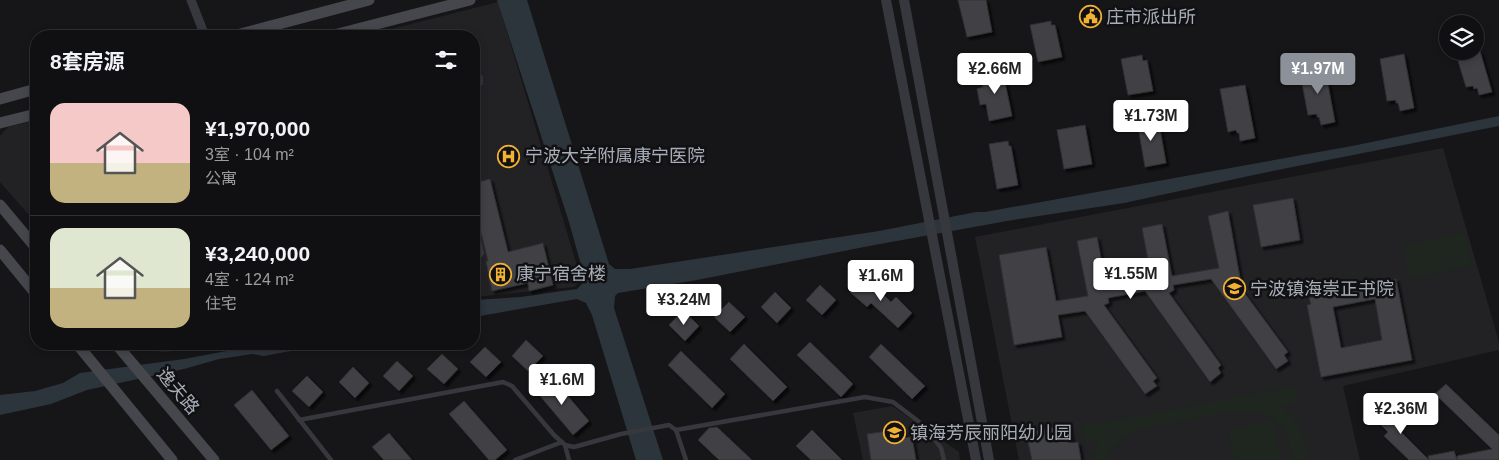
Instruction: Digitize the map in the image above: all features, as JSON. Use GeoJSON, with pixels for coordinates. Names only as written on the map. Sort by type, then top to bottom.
{"type":"FeatureCollection","features":[{"type":"Feature","properties":{"kind":"main road"},"geometry":{"type":"LineString","coordinates":[[256,30],[368,0]]}},
{"type":"Feature","properties":{"kind":"main road"},"geometry":{"type":"LineString","coordinates":[[353,30],[470,0]]}},
{"type":"Feature","properties":{"kind":"main road"},"geometry":{"type":"LineString","coordinates":[[0,99],[30,91]]}},
{"type":"Feature","properties":{"kind":"main road"},"geometry":{"type":"LineString","coordinates":[[0,123],[30,116]]}},
{"type":"Feature","properties":{"kind":"main road"},"geometry":{"type":"LineString","coordinates":[[0,205],[30,241]]}},
{"type":"Feature","properties":{"kind":"main road"},"geometry":{"type":"LineString","coordinates":[[0,250],[30,287]]}},
{"type":"Feature","properties":{"kind":"main road"},"geometry":{"type":"LineString","coordinates":[[82,350],[172,460]]}},
{"type":"Feature","properties":{"kind":"main road","name":"逸夫路"},"geometry":{"type":"LineString","coordinates":[[121,350],[214,460]]}},
{"type":"Feature","properties":{"kind":"street"},"geometry":{"type":"LineString","coordinates":[[190,0],[202,30]]}},
{"type":"Feature","properties":{"kind":"street"},"geometry":{"type":"LineString","coordinates":[[886,0],[976,460]]}},
{"type":"Feature","properties":{"kind":"street"},"geometry":{"type":"LineString","coordinates":[[904,0],[989,460]]}},
{"type":"Feature","properties":{"kind":"lane"},"geometry":{"type":"LineString","coordinates":[[299,420],[503,382],[512,386],[564,444],[569,460]]}},
{"type":"Feature","properties":{"kind":"lane"},"geometry":{"type":"LineString","coordinates":[[277,391],[331,460]]}},
{"type":"Feature","properties":{"kind":"lane"},"geometry":{"type":"LineString","coordinates":[[676,430],[865,398],[893,402],[906,412],[931,434],[941,448],[944,460]]}},
{"type":"Feature","properties":{"kind":"lane"},"geometry":{"type":"LineString","coordinates":[[515,460],[564,444],[574,447],[621,434],[669,425],[676,430],[686,460]]}},
{"type":"Feature","properties":{"kind":"shaded area"},"geometry":{"type":"Polygon","coordinates":[[[497,0],[527,0],[609,264],[615,269],[630,269],[879,231],[976,212],[985,212],[1352,146],[1499,116],[1499,126],[1124,203],[1007,221],[697,280],[618,293],[615,296],[614,308],[663,460],[636,460],[592,315],[586,303],[577,299],[480,316],[480,300],[521,297],[577,289],[583,283],[583,272],[569,222],[497,0]]]}},
{"type":"Feature","properties":{"kind":"shaded area","name":"宁波大学附属康宁医院"},"geometry":{"type":"Polygon","coordinates":[[[498,2],[580,276],[579,282],[574,287],[480,296],[480,30],[388,30],[498,2]]]}},
{"type":"Feature","properties":{"kind":"shaded area"},"geometry":{"type":"Polygon","coordinates":[[[480,74],[483,76],[483,85],[480,85],[480,74]]]}},
{"type":"Feature","properties":{"kind":"shaded area"},"geometry":{"type":"Polygon","coordinates":[[[30,122],[30,216],[0,182],[0,136],[8,127],[30,122]]]}},
{"type":"Feature","properties":{"kind":"shaded area","name":"宁波镇海崇正书院"},"geometry":{"type":"Polygon","coordinates":[[[1443,148],[1499,342],[1499,350],[1343,386],[1360,460],[1019,460],[975,237],[1443,148]]]}},
{"type":"Feature","properties":{"kind":"shaded area"},"geometry":{"type":"Polygon","coordinates":[[[1465,232],[1472,265],[1410,279],[1402,246],[1465,232]]]}},
{"type":"Feature","properties":{"kind":"shaded area"},"geometry":{"type":"Polygon","coordinates":[[[152,350],[178,350],[167,352],[152,350]]]}},
{"type":"Feature","properties":{"kind":"shaded area"},"geometry":{"type":"Polygon","coordinates":[[[232,350],[296,350],[264,356],[252,354],[219,359],[184,369],[87,390],[51,404],[0,415],[0,395],[35,391],[63,383],[80,373],[184,359],[232,350]]]}},
{"type":"Feature","properties":{"kind":"shaded area"},"geometry":{"type":"Polygon","coordinates":[[[1294,386],[1298,403],[1282,406],[1301,430],[1304,437],[1306,460],[1290,460],[1289,441],[1284,431],[1275,421],[1265,414],[1238,411],[1134,431],[1121,439],[1106,460],[1090,460],[1099,441],[1085,443],[1081,427],[1294,386]]]}},
{"type":"Feature","properties":{"kind":"shaded area","name":"镇海芳辰丽阳幼儿园"},"geometry":{"type":"Polygon","coordinates":[[[892,406],[959,452],[960,460],[863,460],[853,413],[892,406]]]}},
{"type":"Feature","properties":{"kind":"shaded area"},"geometry":{"type":"Polygon","coordinates":[[[1273,420],[1281,460],[1234,460],[1228,430],[1273,420]]]}},
{"type":"Feature","properties":{"kind":"building"},"geometry":{"type":"Polygon","coordinates":[[[958,0],[986,0],[992,32],[967,37],[958,0]]]}},
{"type":"Feature","properties":{"kind":"building"},"geometry":{"type":"Polygon","coordinates":[[[1051,21],[1051,25],[1055,25],[1062,57],[1038,62],[1030,25],[1051,21]]]}},
{"type":"Feature","properties":{"kind":"building"},"geometry":{"type":"Polygon","coordinates":[[[1404,54],[1414,108],[1400,111],[1396,100],[1387,101],[1380,59],[1404,54]]]}},
{"type":"Feature","properties":{"kind":"building"},"geometry":{"type":"Polygon","coordinates":[[[1142,55],[1143,61],[1147,60],[1153,91],[1128,95],[1121,59],[1142,55]]]}},
{"type":"Feature","properties":{"kind":"building"},"geometry":{"type":"Polygon","coordinates":[[[1458,60],[1483,60],[1492,92],[1479,95],[1477,88],[1474,89],[1473,86],[1466,87],[1458,60]]]}},
{"type":"Feature","properties":{"kind":"building"},"geometry":{"type":"Polygon","coordinates":[[[1002,68],[1012,116],[989,121],[986,104],[980,105],[977,89],[983,87],[980,72],[1002,68]]]}},
{"type":"Feature","properties":{"kind":"building"},"geometry":{"type":"Polygon","coordinates":[[[1325,68],[1335,122],[1321,125],[1317,114],[1308,115],[1300,73],[1325,68]]]}},
{"type":"Feature","properties":{"kind":"building"},"geometry":{"type":"Polygon","coordinates":[[[1245,85],[1255,138],[1240,141],[1239,133],[1236,130],[1228,132],[1220,89],[1245,85]]]}},
{"type":"Feature","properties":{"kind":"building"},"geometry":{"type":"Polygon","coordinates":[[[1155,118],[1156,123],[1159,123],[1166,163],[1145,167],[1137,121],[1155,118]]]}},
{"type":"Feature","properties":{"kind":"building"},"geometry":{"type":"Polygon","coordinates":[[[1085,125],[1092,164],[1064,169],[1057,130],[1085,125]]]}},
{"type":"Feature","properties":{"kind":"building"},"geometry":{"type":"Polygon","coordinates":[[[1008,141],[1009,146],[1011,146],[1018,185],[997,189],[989,144],[1008,141]]]}},
{"type":"Feature","properties":{"kind":"building"},"geometry":{"type":"Polygon","coordinates":[[[490,179],[508,252],[543,243],[553,285],[529,291],[528,283],[492,291],[486,261],[488,261],[480,229],[480,182],[490,179]]]}},
{"type":"Feature","properties":{"kind":"building"},"geometry":{"type":"Polygon","coordinates":[[[1293,198],[1300,240],[1261,247],[1253,205],[1293,198]]]}},
{"type":"Feature","properties":{"kind":"building"},"geometry":{"type":"Polygon","coordinates":[[[1228,211],[1240,278],[1235,280],[1288,352],[1284,355],[1288,361],[1276,369],[1211,279],[1173,285],[1174,290],[1169,293],[1221,365],[1218,368],[1221,373],[1210,382],[1145,291],[1108,298],[1109,303],[1104,305],[1157,378],[1153,381],[1157,386],[1145,394],[1085,311],[1058,315],[1062,337],[1014,345],[999,255],[1046,247],[1056,301],[1088,296],[1077,241],[1097,237],[1107,289],[1152,281],[1142,228],[1162,224],[1172,276],[1219,268],[1208,216],[1228,211]]]}},
{"type":"Feature","properties":{"kind":"building"},"geometry":{"type":"Polygon","coordinates":[[[865,277],[891,302],[896,297],[912,313],[898,328],[871,303],[867,307],[850,292],[865,277]]]}},
{"type":"Feature","properties":{"kind":"building"},"geometry":{"type":"Polygon","coordinates":[[[1396,279],[1412,360],[1321,377],[1307,305],[1311,304],[1309,298],[1372,287],[1372,283],[1396,279]],[[1375,299],[1333,307],[1341,348],[1382,340],[1375,299]]]}},
{"type":"Feature","properties":{"kind":"building"},"geometry":{"type":"Polygon","coordinates":[[[820,285],[836,300],[822,315],[806,300],[820,285]]]}},
{"type":"Feature","properties":{"kind":"building"},"geometry":{"type":"Polygon","coordinates":[[[775,292],[791,308],[777,323],[761,307],[775,292]]]}},
{"type":"Feature","properties":{"kind":"building"},"geometry":{"type":"Polygon","coordinates":[[[729,302],[745,317],[730,332],[714,317],[729,302]]]}},
{"type":"Feature","properties":{"kind":"building"},"geometry":{"type":"Polygon","coordinates":[[[683,310],[699,326],[685,341],[669,325],[683,310]]]}},
{"type":"Feature","properties":{"kind":"building"},"geometry":{"type":"Polygon","coordinates":[[[526,340],[543,356],[528,371],[512,356],[526,340]]]}},
{"type":"Feature","properties":{"kind":"building"},"geometry":{"type":"Polygon","coordinates":[[[810,342],[853,384],[841,397],[797,355],[810,342]]]}},
{"type":"Feature","properties":{"kind":"building"},"geometry":{"type":"Polygon","coordinates":[[[744,344],[787,387],[773,401],[730,359],[744,344]]]}},
{"type":"Feature","properties":{"kind":"building"},"geometry":{"type":"Polygon","coordinates":[[[881,344],[925,386],[912,399],[869,357],[881,344]]]}},
{"type":"Feature","properties":{"kind":"building"},"geometry":{"type":"Polygon","coordinates":[[[485,347],[501,362],[486,377],[470,362],[485,347]]]}},
{"type":"Feature","properties":{"kind":"building"},"geometry":{"type":"Polygon","coordinates":[[[681,351],[725,394],[712,408],[668,365],[681,351]]]}},
{"type":"Feature","properties":{"kind":"building"},"geometry":{"type":"Polygon","coordinates":[[[442,354],[458,369],[444,384],[427,369],[442,354]]]}},
{"type":"Feature","properties":{"kind":"building"},"geometry":{"type":"Polygon","coordinates":[[[397,361],[413,376],[399,391],[383,376],[397,361]]]}},
{"type":"Feature","properties":{"kind":"building"},"geometry":{"type":"Polygon","coordinates":[[[353,367],[369,383],[355,398],[339,382],[353,367]]]}},
{"type":"Feature","properties":{"kind":"building"},"geometry":{"type":"Polygon","coordinates":[[[307,376],[323,392],[309,407],[292,391],[307,376]]]}},
{"type":"Feature","properties":{"kind":"building"},"geometry":{"type":"Polygon","coordinates":[[[551,376],[589,421],[573,435],[535,390],[551,376]]]}},
{"type":"Feature","properties":{"kind":"building"},"geometry":{"type":"Polygon","coordinates":[[[1446,384],[1499,435],[1499,460],[1457,460],[1457,456],[1492,449],[1435,394],[1446,384]]]}},
{"type":"Feature","properties":{"kind":"building"},"geometry":{"type":"Polygon","coordinates":[[[252,390],[289,436],[271,450],[234,405],[252,390]]]}},
{"type":"Feature","properties":{"kind":"building"},"geometry":{"type":"Polygon","coordinates":[[[1376,398],[1398,420],[1394,425],[1429,460],[1409,460],[1384,436],[1388,432],[1365,409],[1376,398]]]}},
{"type":"Feature","properties":{"kind":"building"},"geometry":{"type":"Polygon","coordinates":[[[464,401],[507,450],[495,460],[489,460],[449,414],[464,401]]]}},
{"type":"Feature","properties":{"kind":"building"},"geometry":{"type":"Polygon","coordinates":[[[1069,424],[1072,443],[1078,442],[1081,460],[1032,460],[1026,433],[1069,424]]]}},
{"type":"Feature","properties":{"kind":"building"},"geometry":{"type":"Polygon","coordinates":[[[717,427],[752,460],[719,460],[698,440],[709,428],[717,427]]]}},
{"type":"Feature","properties":{"kind":"building"},"geometry":{"type":"Polygon","coordinates":[[[903,429],[905,438],[912,437],[916,460],[871,460],[867,434],[903,429]]]}},
{"type":"Feature","properties":{"kind":"building"},"geometry":{"type":"Polygon","coordinates":[[[812,430],[842,460],[811,460],[796,446],[812,430]]]}},
{"type":"Feature","properties":{"kind":"building"},"geometry":{"type":"Polygon","coordinates":[[[389,433],[412,460],[384,460],[372,447],[389,433]]]}},
{"type":"Feature","properties":{"kind":"building"},"geometry":{"type":"Polygon","coordinates":[[[1454,451],[1457,460],[1429,460],[1428,456],[1454,451]]]}},
{"type":"Feature","properties":{"kind":"place","name":"庄市派出所"},"geometry":{"type":"Point","coordinates":[1090,17]}},
{"type":"Feature","properties":{"kind":"place","name":"宁波大学附属康宁医院"},"geometry":{"type":"Point","coordinates":[509,156]}},
{"type":"Feature","properties":{"kind":"place","name":"康宁宿舍楼"},"geometry":{"type":"Point","coordinates":[500,274]}},
{"type":"Feature","properties":{"kind":"place","name":"宁波镇海崇正书院"},"geometry":{"type":"Point","coordinates":[1234,289]}},
{"type":"Feature","properties":{"kind":"place","name":"镇海芳辰丽阳幼儿园"},"geometry":{"type":"Point","coordinates":[894,433]}}]}
